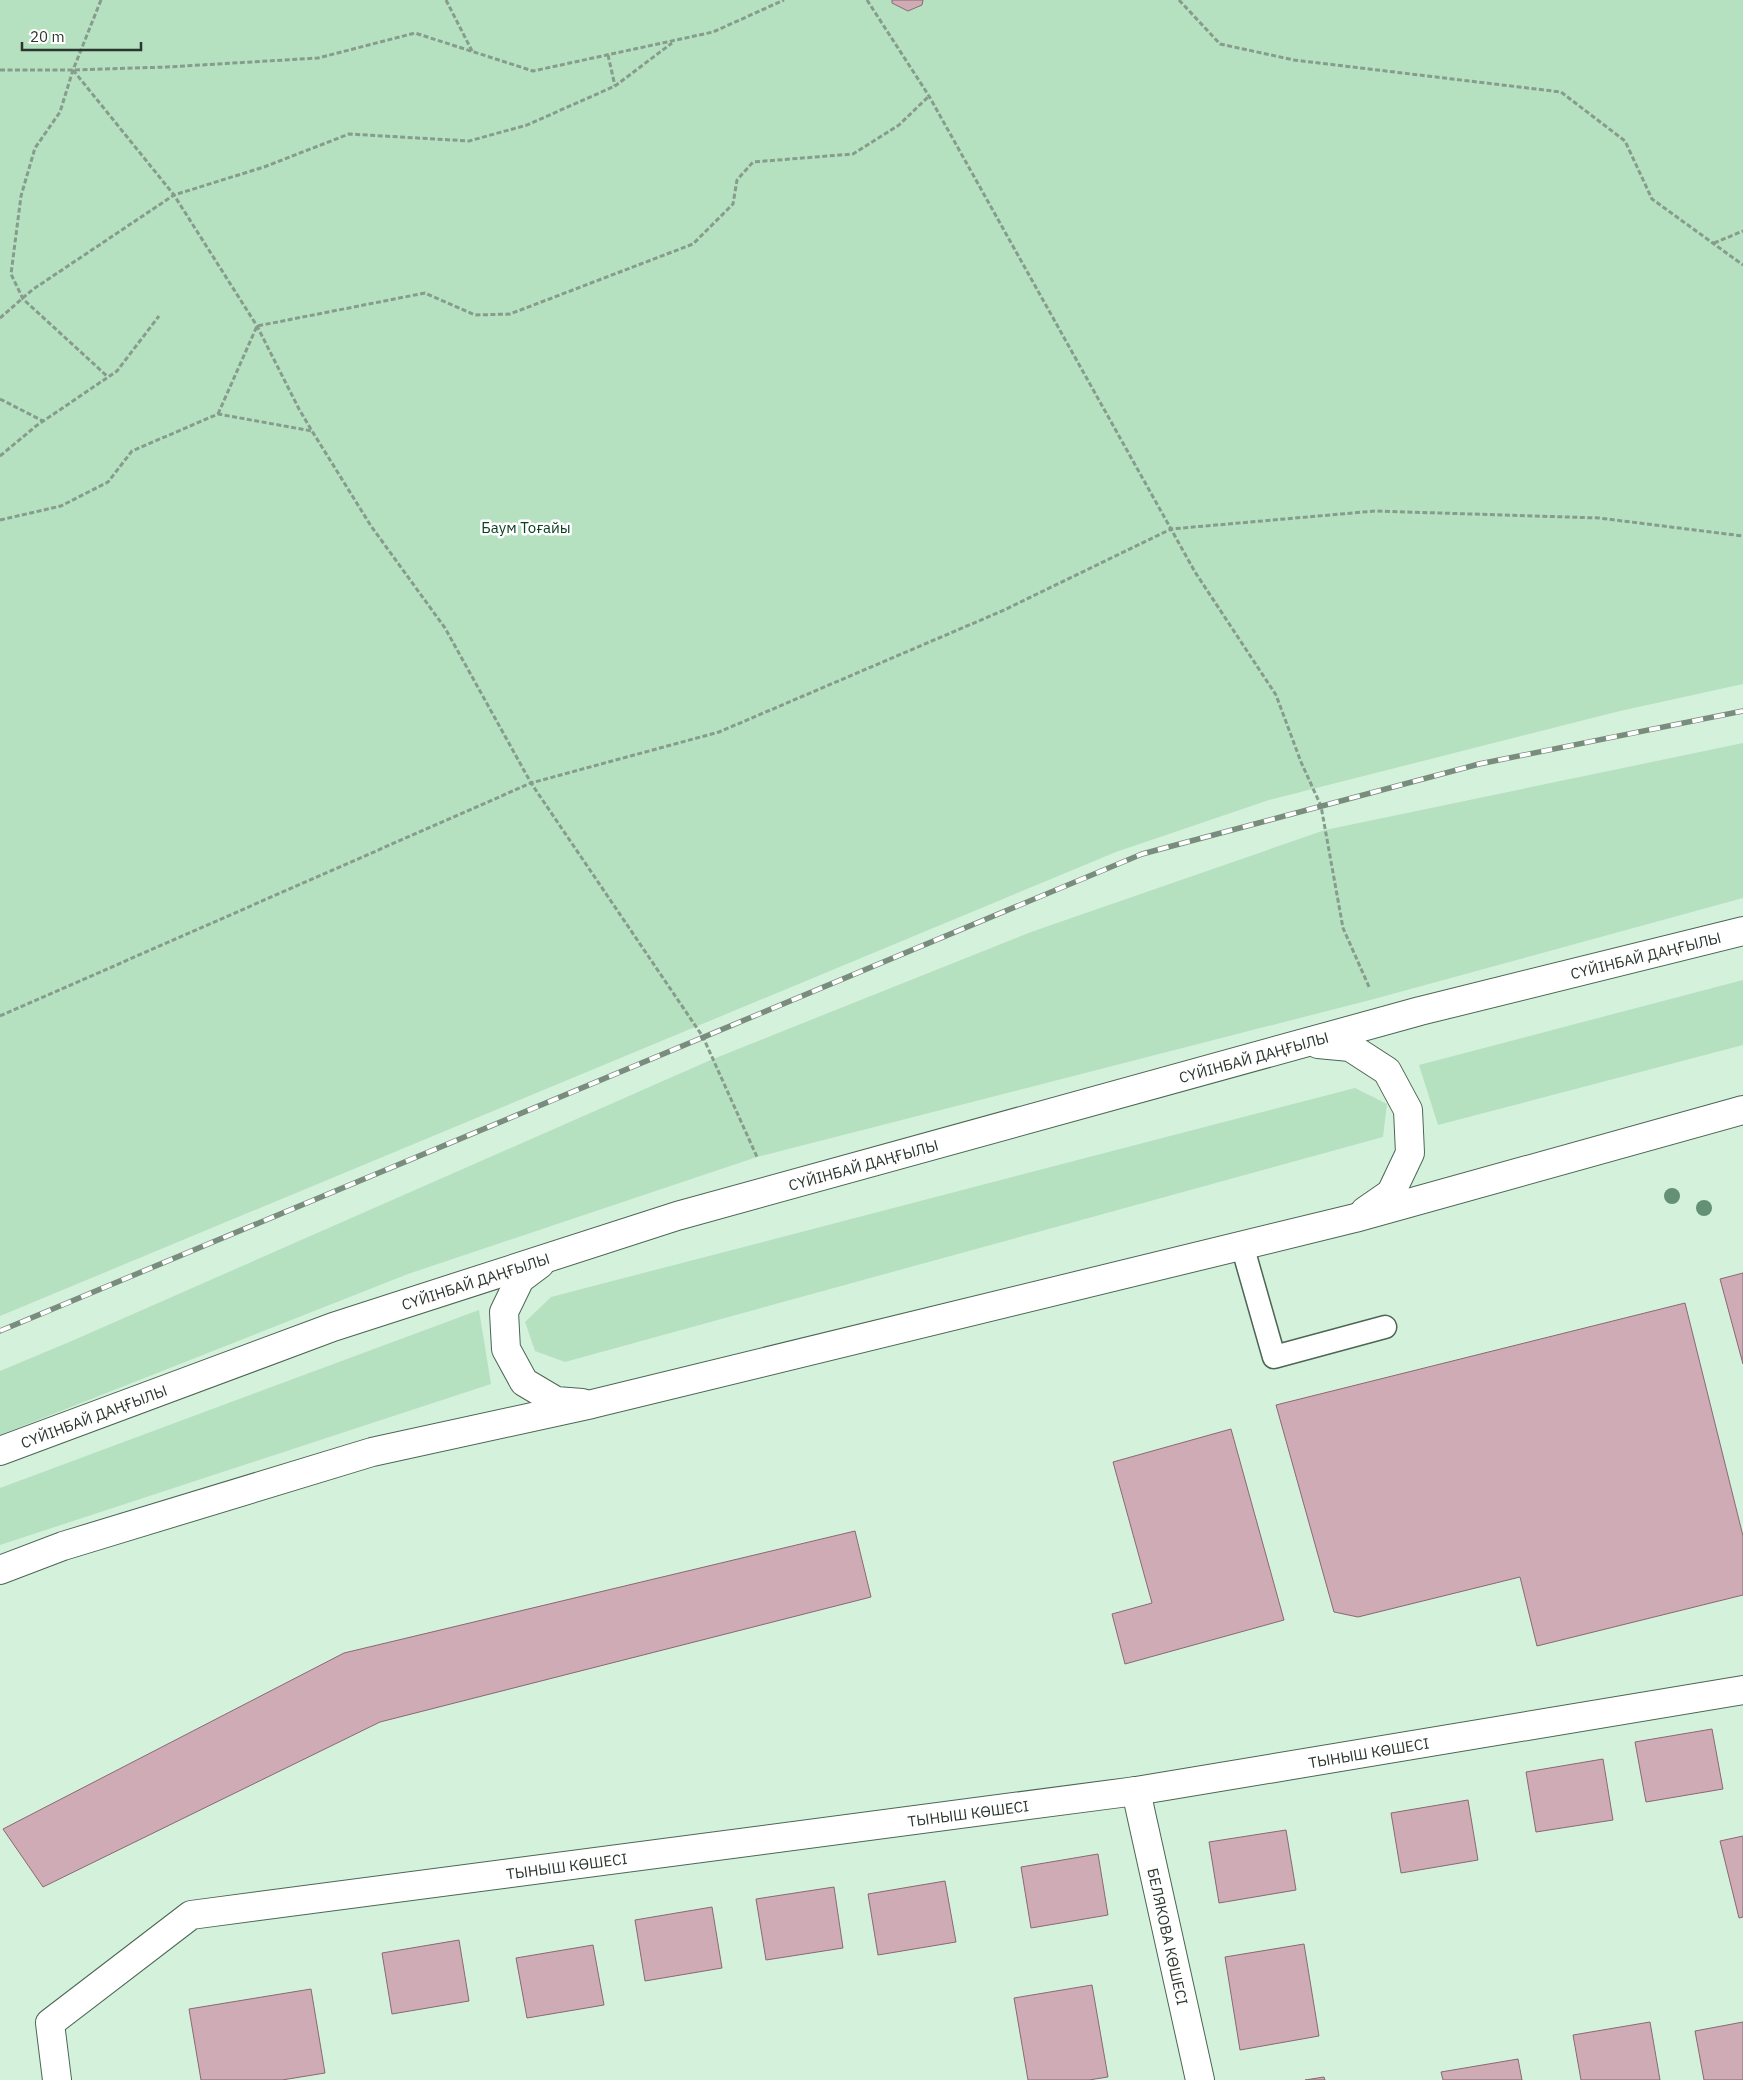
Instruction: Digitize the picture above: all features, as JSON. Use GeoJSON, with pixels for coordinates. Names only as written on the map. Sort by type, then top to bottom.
{"type":"FeatureCollection","features":[{"type":"Feature","properties":{"kind":"main road","name":"СҮЙІНБАЙ ДАҢҒЫЛЫ"},"geometry":{"type":"LineString","coordinates":[[0,1451],[333,1327],[677,1216],[1385,1021],[1743,931]]}},
{"type":"Feature","properties":{"kind":"main road"},"geometry":{"type":"LineString","coordinates":[[1307,1043],[1350,1047],[1387,1071],[1408,1110],[1410,1153],[1391,1193],[1355,1218]]}},
{"type":"Feature","properties":{"kind":"main road"},"geometry":{"type":"LineString","coordinates":[[0,1570],[64,1546],[372,1452],[592,1404],[1355,1218],[1743,1110]]}},
{"type":"Feature","properties":{"kind":"main road"},"geometry":{"type":"LineString","coordinates":[[550,1258],[520,1279],[504,1312],[506,1349],[524,1382],[556,1401],[592,1404]]}},
{"type":"Feature","properties":{"kind":"main road","name":"ТЫНЫШ КӨШЕСІ"},"geometry":{"type":"LineString","coordinates":[[58,2080],[50,2023],[191,1915],[1136,1791],[1743,1690]]}},
{"type":"Feature","properties":{"kind":"main road","name":"БЕЛЯКОВА КӨШЕСІ"},"geometry":{"type":"LineString","coordinates":[[1136,1791],[1200,2080]]}},
{"type":"Feature","properties":{"kind":"lane"},"geometry":{"type":"LineString","coordinates":[[1242,1245],[1274,1357],[1386,1327]]}},
{"type":"Feature","properties":{"kind":"path"},"geometry":{"type":"LineString","coordinates":[[101,0],[73,70],[60,112],[35,148],[21,196],[11,274],[23,298],[108,377]]}},
{"type":"Feature","properties":{"kind":"path"},"geometry":{"type":"LineString","coordinates":[[446,0],[472,52]]}},
{"type":"Feature","properties":{"kind":"path"},"geometry":{"type":"LineString","coordinates":[[0,70],[73,70],[318,58],[415,34],[533,71],[713,32],[784,0]]}},
{"type":"Feature","properties":{"kind":"path"},"geometry":{"type":"LineString","coordinates":[[867,0],[929,96],[1171,528],[1227,622],[1276,694],[1301,762],[1321,806],[1343,928],[1385,1021]]}},
{"type":"Feature","properties":{"kind":"path"},"geometry":{"type":"LineString","coordinates":[[1179,0],[1220,44],[1294,60],[1561,92],[1625,141],[1652,199],[1743,265]]}},
{"type":"Feature","properties":{"kind":"path"},"geometry":{"type":"LineString","coordinates":[[0,318],[23,298],[174,195],[264,167],[349,134],[469,141],[527,125],[615,86],[674,41]]}},
{"type":"Feature","properties":{"kind":"path"},"geometry":{"type":"LineString","coordinates":[[608,55],[615,86]]}},
{"type":"Feature","properties":{"kind":"path"},"geometry":{"type":"LineString","coordinates":[[73,70],[174,195],[257,326],[312,430],[371,526],[445,628],[530,783],[703,1037],[772,1190]]}},
{"type":"Feature","properties":{"kind":"path"},"geometry":{"type":"LineString","coordinates":[[257,326],[425,293],[475,315],[510,314],[693,244],[733,204],[737,180],[753,162],[853,154],[898,125],[929,96]]}},
{"type":"Feature","properties":{"kind":"path"},"geometry":{"type":"LineString","coordinates":[[1713,243],[1743,231]]}},
{"type":"Feature","properties":{"kind":"path"},"geometry":{"type":"LineString","coordinates":[[0,456],[43,421],[116,371],[159,316]]}},
{"type":"Feature","properties":{"kind":"path"},"geometry":{"type":"LineString","coordinates":[[218,414],[257,326]]}},
{"type":"Feature","properties":{"kind":"path"},"geometry":{"type":"LineString","coordinates":[[0,399],[43,421]]}},
{"type":"Feature","properties":{"kind":"path"},"geometry":{"type":"LineString","coordinates":[[0,520],[61,506],[108,482],[132,450],[218,414],[312,430]]}},
{"type":"Feature","properties":{"kind":"path"},"geometry":{"type":"LineString","coordinates":[[0,1016],[530,783],[719,732],[1002,611],[1171,528],[1375,511],[1599,518],[1743,536]]}},
{"type":"Feature","properties":{"kind":"green space","name":"Баум Тоғайы"},"geometry":{"type":"Polygon","coordinates":[[[0,0],[1743,0],[1743,684],[1620,711],[1269,800],[1116,852],[0,1316],[0,0]]]}},
{"type":"Feature","properties":{"kind":"green space"},"geometry":{"type":"Polygon","coordinates":[[[1743,743],[1743,898],[1374,999],[757,1157],[408,1274],[0,1435],[0,1371],[713,1059],[1031,932],[1325,830],[1743,743]]]}},
{"type":"Feature","properties":{"kind":"green space"},"geometry":{"type":"Polygon","coordinates":[[[1743,980],[1743,1045],[1438,1125],[1419,1065],[1743,980]]]}},
{"type":"Feature","properties":{"kind":"green space"},"geometry":{"type":"Polygon","coordinates":[[[1355,1088],[1387,1104],[1383,1137],[565,1362],[535,1351],[525,1322],[551,1297],[1355,1088]]]}},
{"type":"Feature","properties":{"kind":"green space"},"geometry":{"type":"Polygon","coordinates":[[[479,1310],[491,1384],[0,1545],[0,1488],[479,1310]]]}},
{"type":"Feature","properties":{"kind":"building"},"geometry":{"type":"Polygon","coordinates":[[[892,0],[923,0],[922,5],[908,11],[892,3],[892,0]]]}},
{"type":"Feature","properties":{"kind":"building"},"geometry":{"type":"Polygon","coordinates":[[[1743,1273],[1743,1364],[1720,1279],[1743,1273]]]}},
{"type":"Feature","properties":{"kind":"building"},"geometry":{"type":"Polygon","coordinates":[[[1685,1303],[1743,1536],[1743,1595],[1537,1646],[1520,1577],[1358,1617],[1334,1612],[1276,1405],[1685,1303]]]}},
{"type":"Feature","properties":{"kind":"building"},"geometry":{"type":"Polygon","coordinates":[[[1231,1429],[1284,1620],[1125,1664],[1112,1614],[1152,1603],[1113,1462],[1231,1429]]]}},
{"type":"Feature","properties":{"kind":"building"},"geometry":{"type":"Polygon","coordinates":[[[855,1531],[871,1597],[380,1722],[43,1887],[3,1829],[344,1653],[855,1531]]]}},
{"type":"Feature","properties":{"kind":"building"},"geometry":{"type":"Polygon","coordinates":[[[1712,1729],[1723,1789],[1646,1802],[1635,1742],[1712,1729]]]}},
{"type":"Feature","properties":{"kind":"building"},"geometry":{"type":"Polygon","coordinates":[[[1603,1759],[1613,1820],[1536,1832],[1526,1772],[1603,1759]]]}},
{"type":"Feature","properties":{"kind":"building"},"geometry":{"type":"Polygon","coordinates":[[[1468,1800],[1478,1860],[1401,1873],[1391,1813],[1468,1800]]]}},
{"type":"Feature","properties":{"kind":"building"},"geometry":{"type":"Polygon","coordinates":[[[1286,1830],[1296,1890],[1219,1903],[1209,1842],[1286,1830]]]}},
{"type":"Feature","properties":{"kind":"building"},"geometry":{"type":"Polygon","coordinates":[[[1743,1836],[1743,1917],[1739,1918],[1720,1841],[1743,1836]]]}},
{"type":"Feature","properties":{"kind":"building"},"geometry":{"type":"Polygon","coordinates":[[[1098,1854],[1108,1915],[1031,1928],[1021,1867],[1098,1854]]]}},
{"type":"Feature","properties":{"kind":"building"},"geometry":{"type":"Polygon","coordinates":[[[945,1881],[956,1942],[878,1955],[868,1894],[945,1881]]]}},
{"type":"Feature","properties":{"kind":"building"},"geometry":{"type":"Polygon","coordinates":[[[834,1887],[843,1948],[766,1960],[756,1899],[834,1887]]]}},
{"type":"Feature","properties":{"kind":"building"},"geometry":{"type":"Polygon","coordinates":[[[712,1907],[722,1968],[645,1981],[635,1920],[712,1907]]]}},
{"type":"Feature","properties":{"kind":"building"},"geometry":{"type":"Polygon","coordinates":[[[459,1940],[469,2001],[392,2014],[382,1953],[459,1940]]]}},
{"type":"Feature","properties":{"kind":"building"},"geometry":{"type":"Polygon","coordinates":[[[1304,1944],[1319,2036],[1240,2050],[1225,1957],[1304,1944]]]}},
{"type":"Feature","properties":{"kind":"building"},"geometry":{"type":"Polygon","coordinates":[[[593,1945],[604,2005],[527,2018],[516,1958],[593,1945]]]}},
{"type":"Feature","properties":{"kind":"building"},"geometry":{"type":"Polygon","coordinates":[[[1092,1985],[1108,2077],[1089,2080],[1028,2080],[1014,1998],[1092,1985]]]}},
{"type":"Feature","properties":{"kind":"building"},"geometry":{"type":"Polygon","coordinates":[[[311,1989],[325,2073],[282,2080],[201,2080],[189,2009],[311,1989]]]}},
{"type":"Feature","properties":{"kind":"building"},"geometry":{"type":"Polygon","coordinates":[[[1650,2022],[1660,2080],[1581,2080],[1573,2035],[1650,2022]]]}},
{"type":"Feature","properties":{"kind":"building"},"geometry":{"type":"Polygon","coordinates":[[[1743,2022],[1743,2080],[1704,2080],[1695,2031],[1743,2022]]]}},
{"type":"Feature","properties":{"kind":"building"},"geometry":{"type":"Polygon","coordinates":[[[1518,2059],[1522,2080],[1443,2080],[1441,2072],[1518,2059]]]}},
{"type":"Feature","properties":{"kind":"building"},"geometry":{"type":"Polygon","coordinates":[[[1324,2077],[1325,2080],[1305,2080],[1324,2077]]]}},
{"type":"Feature","properties":{"kind":"railway"},"geometry":{"type":"LineString","coordinates":[[0,1331],[1142,854],[1479,764],[1743,711]]}}]}
